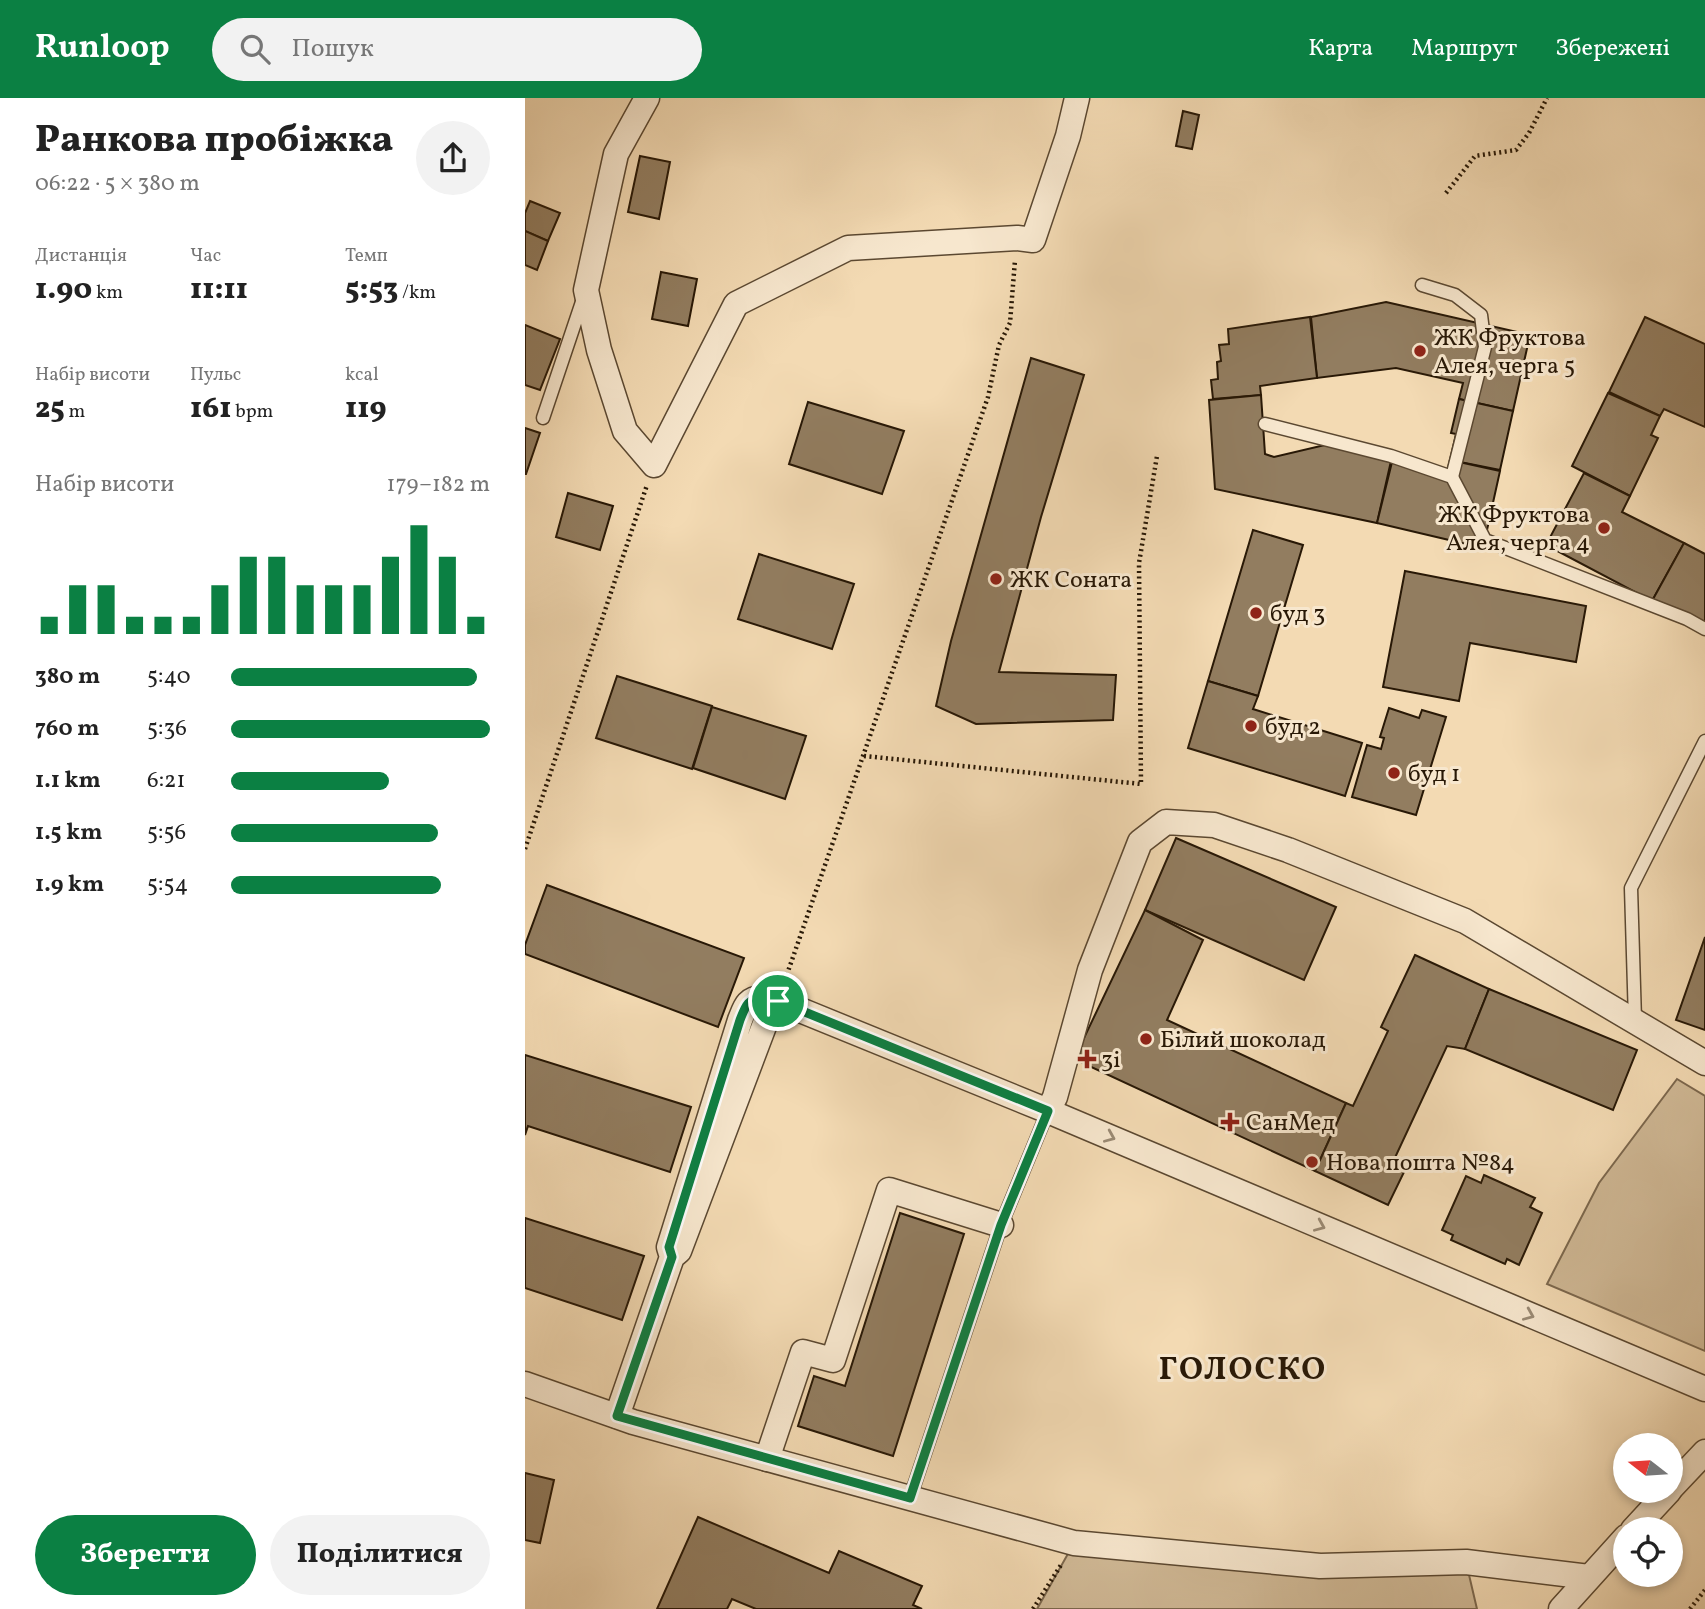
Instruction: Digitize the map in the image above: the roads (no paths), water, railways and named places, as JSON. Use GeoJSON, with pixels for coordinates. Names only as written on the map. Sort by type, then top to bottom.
{"type":"FeatureCollection","features":[{"type":"Feature","properties":{"kind":"street"},"geometry":{"type":"LineString","coordinates":[[646,98],[616,154],[586,290],[599,350],[625,431],[654,465],[736,304],[849,248],[1017,238],[1033,240],[1068,136],[1077,98]]}},
{"type":"Feature","properties":{"kind":"street"},"geometry":{"type":"LineString","coordinates":[[1048,1111],[1055,1097],[1090,970],[1140,842],[1165,822],[1214,825],[1275,846],[1465,921],[1705,1063]]}},
{"type":"Feature","properties":{"kind":"street"},"geometry":{"type":"LineString","coordinates":[[617,1416],[672,1257],[678,1251],[769,1013],[770,1000],[1048,1111],[1705,1389]]}},
{"type":"Feature","properties":{"kind":"street"},"geometry":{"type":"LineString","coordinates":[[767,1459],[803,1352],[833,1360],[889,1189],[1001,1225]]}},
{"type":"Feature","properties":{"kind":"street"},"geometry":{"type":"LineString","coordinates":[[525,1384],[617,1416],[1074,1543],[1320,1566],[1466,1562],[1589,1577]]}},
{"type":"Feature","properties":{"kind":"street"},"geometry":{"type":"LineString","coordinates":[[1683,1476],[1705,1451]]}},
{"type":"Feature","properties":{"kind":"street"},"geometry":{"type":"LineString","coordinates":[[1645,1517],[1658,1503]]}},
{"type":"Feature","properties":{"kind":"street"},"geometry":{"type":"LineString","coordinates":[[1561,1609],[1613,1551]]}},
{"type":"Feature","properties":{"kind":"lane"},"geometry":{"type":"LineString","coordinates":[[1422,285],[1455,295],[1481,315],[1485,347],[1452,477],[1485,540],[1687,619],[1705,629]]}},
{"type":"Feature","properties":{"kind":"lane"},"geometry":{"type":"LineString","coordinates":[[543,418],[586,290]]}},
{"type":"Feature","properties":{"kind":"lane"},"geometry":{"type":"LineString","coordinates":[[1265,424],[1391,456],[1452,477]]}},
{"type":"Feature","properties":{"kind":"lane"},"geometry":{"type":"LineString","coordinates":[[1635,1020],[1631,888],[1705,741]]}},
{"type":"Feature","properties":{"kind":"lane"},"geometry":{"type":"LineString","coordinates":[[910,1498],[1001,1225],[1048,1111]]}},
{"type":"Feature","properties":{"kind":"place","name":"ЖК Фруктова Алея, черга 5"},"geometry":{"type":"Point","coordinates":[1420,351]}},
{"type":"Feature","properties":{"kind":"place","name":"ЖК Фруктова Алея, черга 4"},"geometry":{"type":"Point","coordinates":[1604,528]}},
{"type":"Feature","properties":{"kind":"place","name":"ЖК Соната"},"geometry":{"type":"Point","coordinates":[996,579]}},
{"type":"Feature","properties":{"kind":"place","name":"буд 3"},"geometry":{"type":"Point","coordinates":[1256,613]}},
{"type":"Feature","properties":{"kind":"place","name":"буд 2"},"geometry":{"type":"Point","coordinates":[1251,726]}},
{"type":"Feature","properties":{"kind":"place","name":"буд 1"},"geometry":{"type":"Point","coordinates":[1394,773]}},
{"type":"Feature","properties":{"kind":"place","name":"Білий шоколад"},"geometry":{"type":"Point","coordinates":[1146,1039]}},
{"type":"Feature","properties":{"kind":"place","name":"3і"},"geometry":{"type":"Point","coordinates":[1087,1059]}},
{"type":"Feature","properties":{"kind":"place","name":"СанМед"},"geometry":{"type":"Point","coordinates":[1230,1122]}},
{"type":"Feature","properties":{"kind":"place","name":"Нова пошта №84"},"geometry":{"type":"Point","coordinates":[1312,1162]}},
{"type":"Feature","properties":{"kind":"district","name":"ГОЛОСКО"},"geometry":{"type":"Point","coordinates":[1243,1368]}}]}
